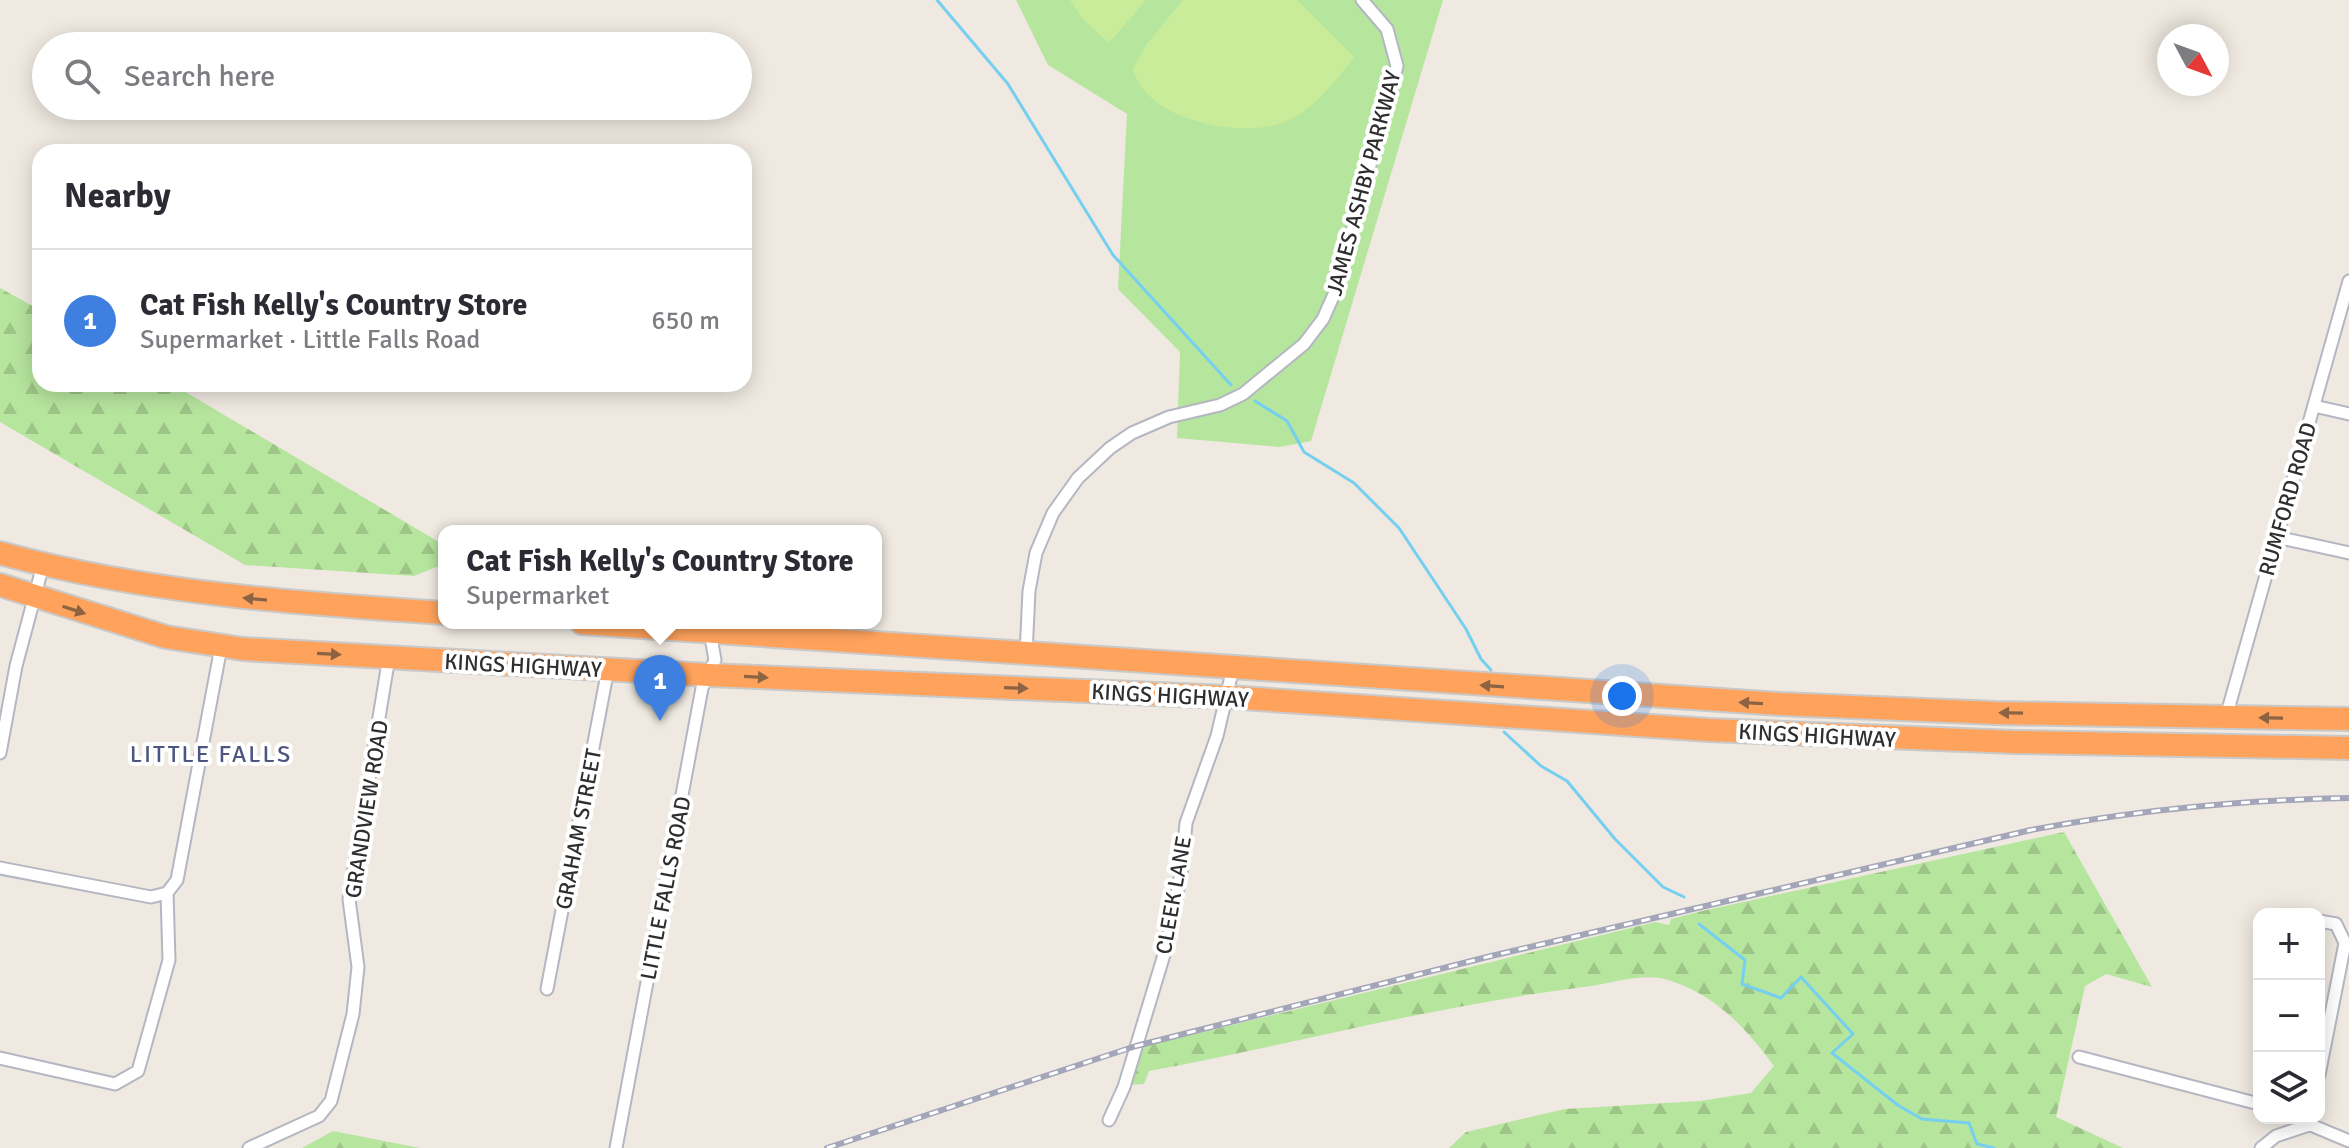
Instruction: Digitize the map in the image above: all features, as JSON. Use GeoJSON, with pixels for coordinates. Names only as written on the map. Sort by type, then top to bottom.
{"type":"FeatureCollection","features":[{"type":"Feature","properties":{"kind":"highway"},"geometry":{"type":"LineString","coordinates":[[0,553],[116,581],[215,596],[438,613]]}},
{"type":"Feature","properties":{"kind":"highway","name":"KINGS HIGHWAY"},"geometry":{"type":"LineString","coordinates":[[0,585],[130,628],[221,647],[709,675],[1227,697],[1886,738],[2349,748]]}},
{"type":"Feature","properties":{"kind":"highway","name":"KINGS HIGHWAY"},"geometry":{"type":"LineString","coordinates":[[667,629],[1611,695],[1888,709],[2349,719]]}},
{"type":"Feature","properties":{"kind":"highway"},"geometry":{"type":"LineString","coordinates":[[1886,738],[1888,709]]}},
{"type":"Feature","properties":{"kind":"street","name":"JAMES ASHBY PARKWAY"},"geometry":{"type":"LineString","coordinates":[[1026,654],[1029,591],[1036,553],[1053,513],[1078,478],[1132,433],[1169,417],[1220,405],[1243,394],[1304,344],[1330,307],[1397,66],[1387,29],[1362,0]]}},
{"type":"Feature","properties":{"kind":"street","name":"RUMFORD ROAD"},"geometry":{"type":"LineString","coordinates":[[2226,717],[2349,281]]}},
{"type":"Feature","properties":{"kind":"street"},"geometry":{"type":"LineString","coordinates":[[2314,406],[2349,414]]}},
{"type":"Feature","properties":{"kind":"street"},"geometry":{"type":"LineString","coordinates":[[2276,537],[2349,553]]}},
{"type":"Feature","properties":{"kind":"street"},"geometry":{"type":"LineString","coordinates":[[0,753],[16,666],[43,565]]}},
{"type":"Feature","properties":{"kind":"street","name":"LITTLE FALLS ROAD"},"geometry":{"type":"LineString","coordinates":[[616,1148],[702,688],[716,650],[710,632]]}},
{"type":"Feature","properties":{"kind":"street"},"geometry":{"type":"LineString","coordinates":[[0,868],[151,897],[167,893],[177,880],[221,647]]}},
{"type":"Feature","properties":{"kind":"street","name":"GRANDVIEW ROAD"},"geometry":{"type":"LineString","coordinates":[[249,1148],[319,1116],[331,1101],[354,1003],[358,967],[350,915],[350,885],[389,657]]}},
{"type":"Feature","properties":{"kind":"street","name":"CLEEK LANE"},"geometry":{"type":"LineString","coordinates":[[1109,1120],[1124,1087],[1166,948],[1177,899],[1186,823],[1227,697],[1233,668]]}},
{"type":"Feature","properties":{"kind":"street","name":"GRAHAM STREET"},"geometry":{"type":"LineString","coordinates":[[547,989],[608,669]]}},
{"type":"Feature","properties":{"kind":"street"},"geometry":{"type":"LineString","coordinates":[[0,1058],[115,1084],[138,1071],[169,960],[167,893]]}},
{"type":"Feature","properties":{"kind":"street"},"geometry":{"type":"LineString","coordinates":[[2324,1052],[2345,943],[2336,924],[2325,922]]}},
{"type":"Feature","properties":{"kind":"street"},"geometry":{"type":"LineString","coordinates":[[2079,1057],[2253,1102]]}},
{"type":"Feature","properties":{"kind":"street"},"geometry":{"type":"LineString","coordinates":[[2261,1148],[2276,1136],[2303,1124]]}},
{"type":"Feature","properties":{"kind":"street"},"geometry":{"type":"LineString","coordinates":[[2316,1124],[2349,1141]]}},
{"type":"Feature","properties":{"kind":"green space"},"geometry":{"type":"Polygon","coordinates":[[[1016,0],[1443,0],[1311,441],[1280,447],[1177,438],[1180,352],[1118,289],[1127,114],[1048,65],[1016,0]]]}},
{"type":"Feature","properties":{"kind":"green space"},"geometry":{"type":"Polygon","coordinates":[[[1070,0],[1146,0],[1109,43],[1083,19],[1070,0]]]}},
{"type":"Feature","properties":{"kind":"green space"},"geometry":{"type":"Polygon","coordinates":[[[1183,0],[1297,0],[1354,57],[1313,104],[1282,123],[1242,128],[1196,121],[1156,101],[1142,87],[1133,69],[1146,45],[1183,0]]]}},
{"type":"Feature","properties":{"kind":"green space"},"geometry":{"type":"Polygon","coordinates":[[[0,288],[32,306],[32,392],[186,392],[438,541],[438,566],[414,576],[245,565],[0,422],[0,288]]]}},
{"type":"Feature","properties":{"kind":"green space"},"geometry":{"type":"Polygon","coordinates":[[[2064,832],[2152,987],[2106,974],[2085,986],[2056,1117],[2123,1148],[1449,1148],[1466,1132],[1565,1109],[1700,1101],[1751,1093],[1774,1066],[1740,1026],[1701,994],[1668,980],[1648,977],[1420,1014],[1149,1071],[1144,1084],[1128,1085],[1142,1047],[1655,922],[1669,925],[1671,919],[1702,911],[2064,832]]]}},
{"type":"Feature","properties":{"kind":"green space"},"geometry":{"type":"Polygon","coordinates":[[[333,1131],[420,1148],[302,1148],[333,1131]]]}},
{"type":"Feature","properties":{"kind":"waterway"},"geometry":{"type":"LineString","coordinates":[[937,0],[1008,84],[1113,255],[1231,385]]}},
{"type":"Feature","properties":{"kind":"waterway"},"geometry":{"type":"LineString","coordinates":[[1255,401],[1287,421],[1304,452],[1354,483],[1399,528],[1466,629],[1481,659],[1491,670]]}},
{"type":"Feature","properties":{"kind":"waterway"},"geometry":{"type":"LineString","coordinates":[[1504,732],[1541,766],[1567,781],[1615,839],[1663,887],[1684,897]]}},
{"type":"Feature","properties":{"kind":"waterway"},"geometry":{"type":"LineString","coordinates":[[1699,924],[1745,960],[1742,984],[1781,998],[1801,977],[1853,1034],[1832,1053],[1899,1106],[1922,1119],[1969,1123],[1977,1144],[1994,1148]]}},
{"type":"Feature","properties":{"kind":"railway"},"geometry":{"type":"LineString","coordinates":[[827,1148],[1136,1046],[1491,956],[2031,830],[2189,807],[2349,798]]}},
{"type":"Feature","properties":{"kind":"place","name":"Cat Fish Kelly's Country Store"},"geometry":{"type":"Point","coordinates":[660,721]}},
{"type":"Feature","properties":{"kind":"district","name":"LITTLE FALLS"},"geometry":{"type":"Point","coordinates":[211,754]}}]}
